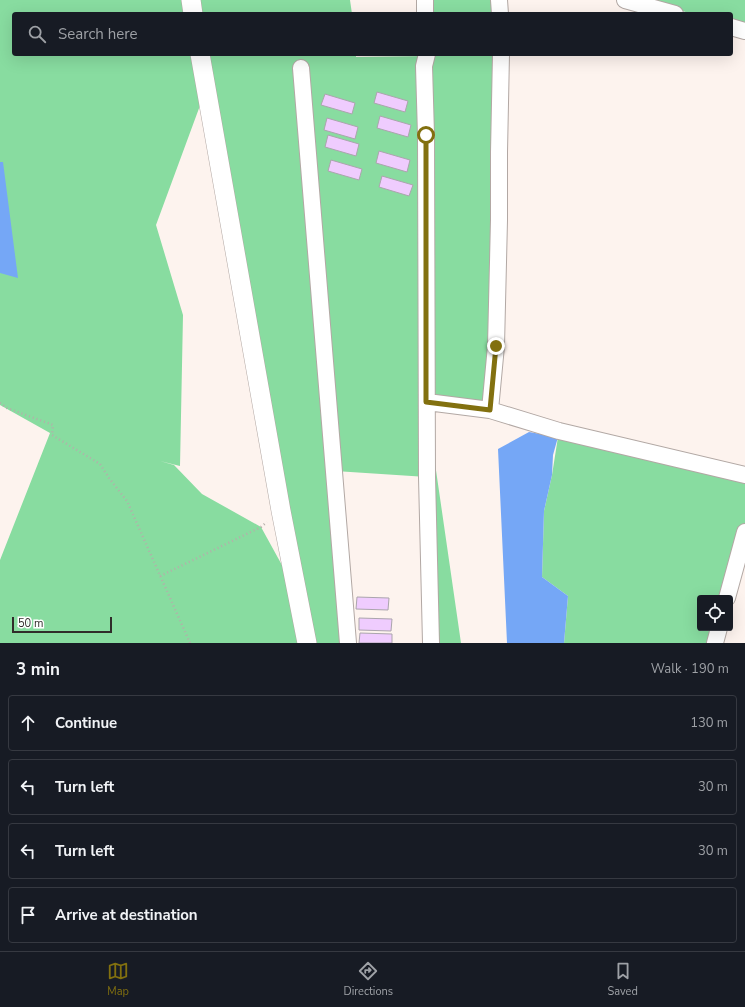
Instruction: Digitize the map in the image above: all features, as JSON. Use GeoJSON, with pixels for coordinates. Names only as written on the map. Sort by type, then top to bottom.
{"type":"FeatureCollection","features":[{"type":"Feature","properties":{"kind":"street"},"geometry":{"type":"LineString","coordinates":[[191,0],[193,12]]}},
{"type":"Feature","properties":{"kind":"street"},"geometry":{"type":"LineString","coordinates":[[425,0],[425,12]]}},
{"type":"Feature","properties":{"kind":"street"},"geometry":{"type":"LineString","coordinates":[[499,0],[500,12]]}},
{"type":"Feature","properties":{"kind":"street"},"geometry":{"type":"LineString","coordinates":[[625,0],[668,12]]}},
{"type":"Feature","properties":{"kind":"street"},"geometry":{"type":"LineString","coordinates":[[733,27],[745,30]]}},
{"type":"Feature","properties":{"kind":"street"},"geometry":{"type":"LineString","coordinates":[[200,56],[281,511],[307,643]]}},
{"type":"Feature","properties":{"kind":"street"},"geometry":{"type":"LineString","coordinates":[[426,56],[424,66],[426,135],[426,402],[431,643]]}},
{"type":"Feature","properties":{"kind":"street"},"geometry":{"type":"LineString","coordinates":[[490,410],[496,346],[499,220],[498,152],[501,56]]}},
{"type":"Feature","properties":{"kind":"street"},"geometry":{"type":"LineString","coordinates":[[301,68],[348,643]]}},
{"type":"Feature","properties":{"kind":"street"},"geometry":{"type":"LineString","coordinates":[[426,402],[490,410],[559,431],[745,475]]}},
{"type":"Feature","properties":{"kind":"street"},"geometry":{"type":"LineString","coordinates":[[728,595],[745,532]]}},
{"type":"Feature","properties":{"kind":"street"},"geometry":{"type":"LineString","coordinates":[[715,643],[718,631]]}},
{"type":"Feature","properties":{"kind":"path"},"geometry":{"type":"LineString","coordinates":[[0,403],[7,408],[53,425],[52,435],[100,464],[127,501],[190,643]]}},
{"type":"Feature","properties":{"kind":"path"},"geometry":{"type":"LineString","coordinates":[[160,576],[261,527],[281,511]]}},
{"type":"Feature","properties":{"kind":"green space"},"geometry":{"type":"Polygon","coordinates":[[[0,0],[350,0],[352,12],[12,12],[12,56],[499,56],[490,410],[427,392],[426,401],[461,643],[432,643],[427,477],[335,471],[349,643],[304,643],[298,609],[297,643],[0,643],[0,560],[50,433],[0,405],[0,0]],[[205,92],[156,225],[183,315],[180,466],[160,461],[174,465],[202,494],[261,527],[294,587],[205,92]]]}},
{"type":"Feature","properties":{"kind":"green space"},"geometry":{"type":"Polygon","coordinates":[[[425,0],[495,0],[496,12],[425,12],[425,0]]]}},
{"type":"Feature","properties":{"kind":"green space"},"geometry":{"type":"Polygon","coordinates":[[[648,0],[745,0],[745,30],[733,27],[733,12],[686,12],[648,0]]]}},
{"type":"Feature","properties":{"kind":"green space"},"geometry":{"type":"Polygon","coordinates":[[[558,437],[745,475],[745,533],[729,595],[697,595],[697,631],[719,631],[716,643],[564,643],[568,596],[542,577],[544,511],[558,437]]]}},
{"type":"Feature","properties":{"kind":"water"},"geometry":{"type":"Polygon","coordinates":[[[0,162],[3,162],[18,278],[0,273],[0,162]]]}},
{"type":"Feature","properties":{"kind":"water"},"geometry":{"type":"Polygon","coordinates":[[[529,432],[558,437],[553,455],[552,475],[544,511],[542,577],[568,596],[564,643],[507,643],[498,449],[529,432]]]}},
{"type":"Feature","properties":{"kind":"building"},"geometry":{"type":"Polygon","coordinates":[[[377,92],[408,101],[405,112],[374,103],[377,92]]]}},
{"type":"Feature","properties":{"kind":"building"},"geometry":{"type":"Polygon","coordinates":[[[325,94],[355,103],[352,114],[321,105],[325,94]]]}},
{"type":"Feature","properties":{"kind":"building"},"geometry":{"type":"Polygon","coordinates":[[[380,116],[411,125],[408,137],[377,128],[380,116]]]}},
{"type":"Feature","properties":{"kind":"building"},"geometry":{"type":"Polygon","coordinates":[[[327,118],[358,127],[355,139],[324,130],[327,118]]]}},
{"type":"Feature","properties":{"kind":"building"},"geometry":{"type":"Polygon","coordinates":[[[328,135],[359,144],[356,156],[325,147],[328,135]]]}},
{"type":"Feature","properties":{"kind":"building"},"geometry":{"type":"Polygon","coordinates":[[[379,151],[410,160],[407,172],[376,163],[379,151]]]}},
{"type":"Feature","properties":{"kind":"building"},"geometry":{"type":"Polygon","coordinates":[[[331,160],[362,169],[359,180],[328,171],[331,160]]]}},
{"type":"Feature","properties":{"kind":"building"},"geometry":{"type":"Polygon","coordinates":[[[382,176],[413,185],[409,196],[379,187],[382,176]]]}},
{"type":"Feature","properties":{"kind":"building"},"geometry":{"type":"Polygon","coordinates":[[[357,597],[389,598],[388,610],[356,609],[357,597]]]}},
{"type":"Feature","properties":{"kind":"building"},"geometry":{"type":"Polygon","coordinates":[[[359,618],[392,619],[391,631],[359,630],[359,618]]]}},
{"type":"Feature","properties":{"kind":"building"},"geometry":{"type":"Polygon","coordinates":[[[360,633],[392,634],[392,643],[359,643],[360,633]]]}},
{"type":"Feature","properties":{"kind":"route"},"geometry":{"type":"LineString","coordinates":[[426,135],[426,402],[490,410],[496,346]]}}]}
